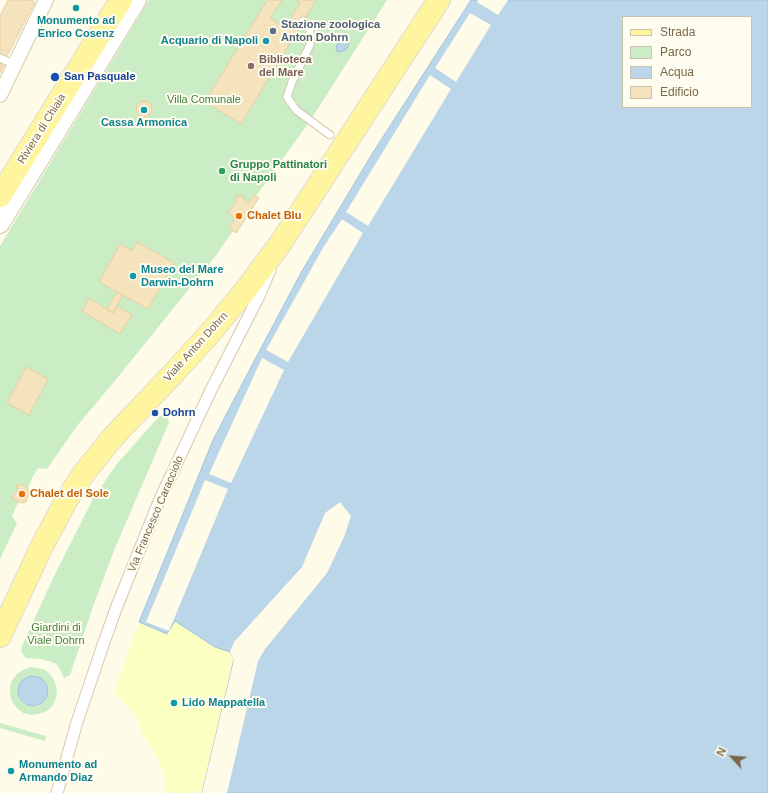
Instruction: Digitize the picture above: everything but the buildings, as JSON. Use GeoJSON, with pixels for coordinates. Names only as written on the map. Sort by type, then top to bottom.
{"type":"FeatureCollection","features":[{"type":"Feature","properties":{"kind":"main road","name":"Viale Anton Dohrn"},"geometry":{"type":"LineString","coordinates":[[0,636],[42,546],[67,499],[84,473],[113,437],[211,332],[248,287],[280,244],[439,0]]}},
{"type":"Feature","properties":{"kind":"main road","name":"Riviera di Chiaia"},"geometry":{"type":"LineString","coordinates":[[0,196],[130,3]]}},
{"type":"Feature","properties":{"kind":"street"},"geometry":{"type":"LineString","coordinates":[[0,224],[130,3]]}},
{"type":"Feature","properties":{"kind":"street"},"geometry":{"type":"LineString","coordinates":[[0,95],[15,65],[41,5]]}},
{"type":"Feature","properties":{"kind":"street","name":"Via Francesco Caracciolo"},"geometry":{"type":"LineString","coordinates":[[57,793],[77,722],[103,645],[160,499],[211,390],[259,296],[280,244]]}},
{"type":"Feature","properties":{"kind":"lane"},"geometry":{"type":"LineString","coordinates":[[303,21],[310,28],[310,45],[292,82],[287,97],[296,110],[330,135]]}},
{"type":"Feature","properties":{"kind":"lane"},"geometry":{"type":"LineString","coordinates":[[0,58],[15,65]]}},
{"type":"Feature","properties":{"kind":"green space","name":"Villa Comunale"},"geometry":{"type":"Polygon","coordinates":[[[149,0],[387,0],[310,121],[256,196],[254,195],[248,203],[244,200],[243,196],[236,202],[228,213],[235,218],[229,228],[233,231],[214,258],[77,426],[47,469],[38,468],[28,488],[21,484],[17,486],[18,490],[13,495],[19,501],[12,516],[17,523],[0,559],[0,246],[149,0]]]}},
{"type":"Feature","properties":{"kind":"green space","name":"Giardini di Viale Dohrn"},"geometry":{"type":"Polygon","coordinates":[[[162,415],[168,418],[168,425],[115,548],[70,675],[64,678],[59,667],[55,663],[41,659],[26,658],[21,651],[22,646],[55,574],[93,499],[116,465],[162,415]]]}},
{"type":"Feature","properties":{"kind":"green space"},"geometry":{"type":"Polygon","coordinates":[[[30,667],[38,668],[45,670],[51,675],[57,690],[53,705],[47,711],[31,715],[23,713],[12,702],[10,688],[12,680],[23,670],[30,667]],[[33,676],[28,677],[20,683],[22,702],[27,705],[37,707],[45,701],[49,692],[46,682],[33,676]]]}},
{"type":"Feature","properties":{"kind":"green space"},"geometry":{"type":"Polygon","coordinates":[[[0,723],[46,736],[45,741],[0,728],[0,723]]]}},
{"type":"Feature","properties":{"kind":"sand","name":"Lido Mappatella"},"geometry":{"type":"Polygon","coordinates":[[[175,621],[215,647],[230,652],[234,660],[202,793],[166,793],[164,774],[160,764],[143,735],[135,714],[114,692],[139,622],[167,634],[175,621]]]}},
{"type":"Feature","properties":{"kind":"water"},"geometry":{"type":"Polygon","coordinates":[[[471,0],[768,0],[768,793],[202,793],[234,659],[230,652],[215,647],[175,621],[167,634],[139,622],[213,440],[302,271],[372,154],[471,0]]]}},
{"type":"Feature","properties":{"kind":"water"},"geometry":{"type":"Polygon","coordinates":[[[344,38],[348,39],[349,42],[346,50],[339,52],[336,51],[337,44],[344,38]]]}},
{"type":"Feature","properties":{"kind":"water"},"geometry":{"type":"Polygon","coordinates":[[[33,676],[44,680],[48,691],[44,702],[33,706],[22,702],[18,691],[22,680],[33,676]]]}},
{"type":"Feature","properties":{"kind":"pier"},"geometry":{"type":"Polygon","coordinates":[[[478,0],[508,0],[498,15],[477,2],[478,0]]]}},
{"type":"Feature","properties":{"kind":"pier"},"geometry":{"type":"Polygon","coordinates":[[[470,13],[491,25],[456,82],[435,68],[470,13]]]}},
{"type":"Feature","properties":{"kind":"pier"},"geometry":{"type":"Polygon","coordinates":[[[430,75],[451,89],[368,226],[346,212],[430,75]]]}},
{"type":"Feature","properties":{"kind":"pier"},"geometry":{"type":"Polygon","coordinates":[[[342,219],[363,233],[288,362],[266,350],[324,246],[342,219]]]}},
{"type":"Feature","properties":{"kind":"pier"},"geometry":{"type":"Polygon","coordinates":[[[262,358],[284,370],[231,483],[209,474],[262,358]]]}},
{"type":"Feature","properties":{"kind":"pier"},"geometry":{"type":"Polygon","coordinates":[[[205,480],[228,489],[169,631],[146,622],[205,480]]]}},
{"type":"Feature","properties":{"kind":"pier"},"geometry":{"type":"Polygon","coordinates":[[[340,502],[351,516],[344,537],[327,573],[265,649],[258,661],[227,793],[202,793],[234,660],[230,652],[234,642],[302,567],[325,513],[340,502]]]}},
{"type":"Feature","properties":{"kind":"place","name":"Monumento ad Enrico Cosenz"},"geometry":{"type":"Point","coordinates":[76,8]}},
{"type":"Feature","properties":{"kind":"place","name":"Stazione zoologica Anton Dohrn"},"geometry":{"type":"Point","coordinates":[273,31]}},
{"type":"Feature","properties":{"kind":"place","name":"Acquario di Napoli"},"geometry":{"type":"Point","coordinates":[266,41]}},
{"type":"Feature","properties":{"kind":"place","name":"Biblioteca del Mare"},"geometry":{"type":"Point","coordinates":[251,66]}},
{"type":"Feature","properties":{"kind":"place","name":"San Pasquale"},"geometry":{"type":"Point","coordinates":[55,77]}},
{"type":"Feature","properties":{"kind":"place","name":"Cassa Armonica"},"geometry":{"type":"Point","coordinates":[144,110]}},
{"type":"Feature","properties":{"kind":"place","name":"Gruppo Pattinatori di Napoli"},"geometry":{"type":"Point","coordinates":[222,171]}},
{"type":"Feature","properties":{"kind":"place","name":"Chalet Blu"},"geometry":{"type":"Point","coordinates":[239,216]}},
{"type":"Feature","properties":{"kind":"place","name":"Museo del Mare Darwin-Dohrn"},"geometry":{"type":"Point","coordinates":[133,276]}},
{"type":"Feature","properties":{"kind":"place","name":"Dohrn"},"geometry":{"type":"Point","coordinates":[155,413]}},
{"type":"Feature","properties":{"kind":"place","name":"Chalet del Sole"},"geometry":{"type":"Point","coordinates":[22,494]}},
{"type":"Feature","properties":{"kind":"place","name":"Lido Mappatella"},"geometry":{"type":"Point","coordinates":[174,703]}},
{"type":"Feature","properties":{"kind":"place","name":"Monumento ad Armando Diaz"},"geometry":{"type":"Point","coordinates":[11,771]}}]}
